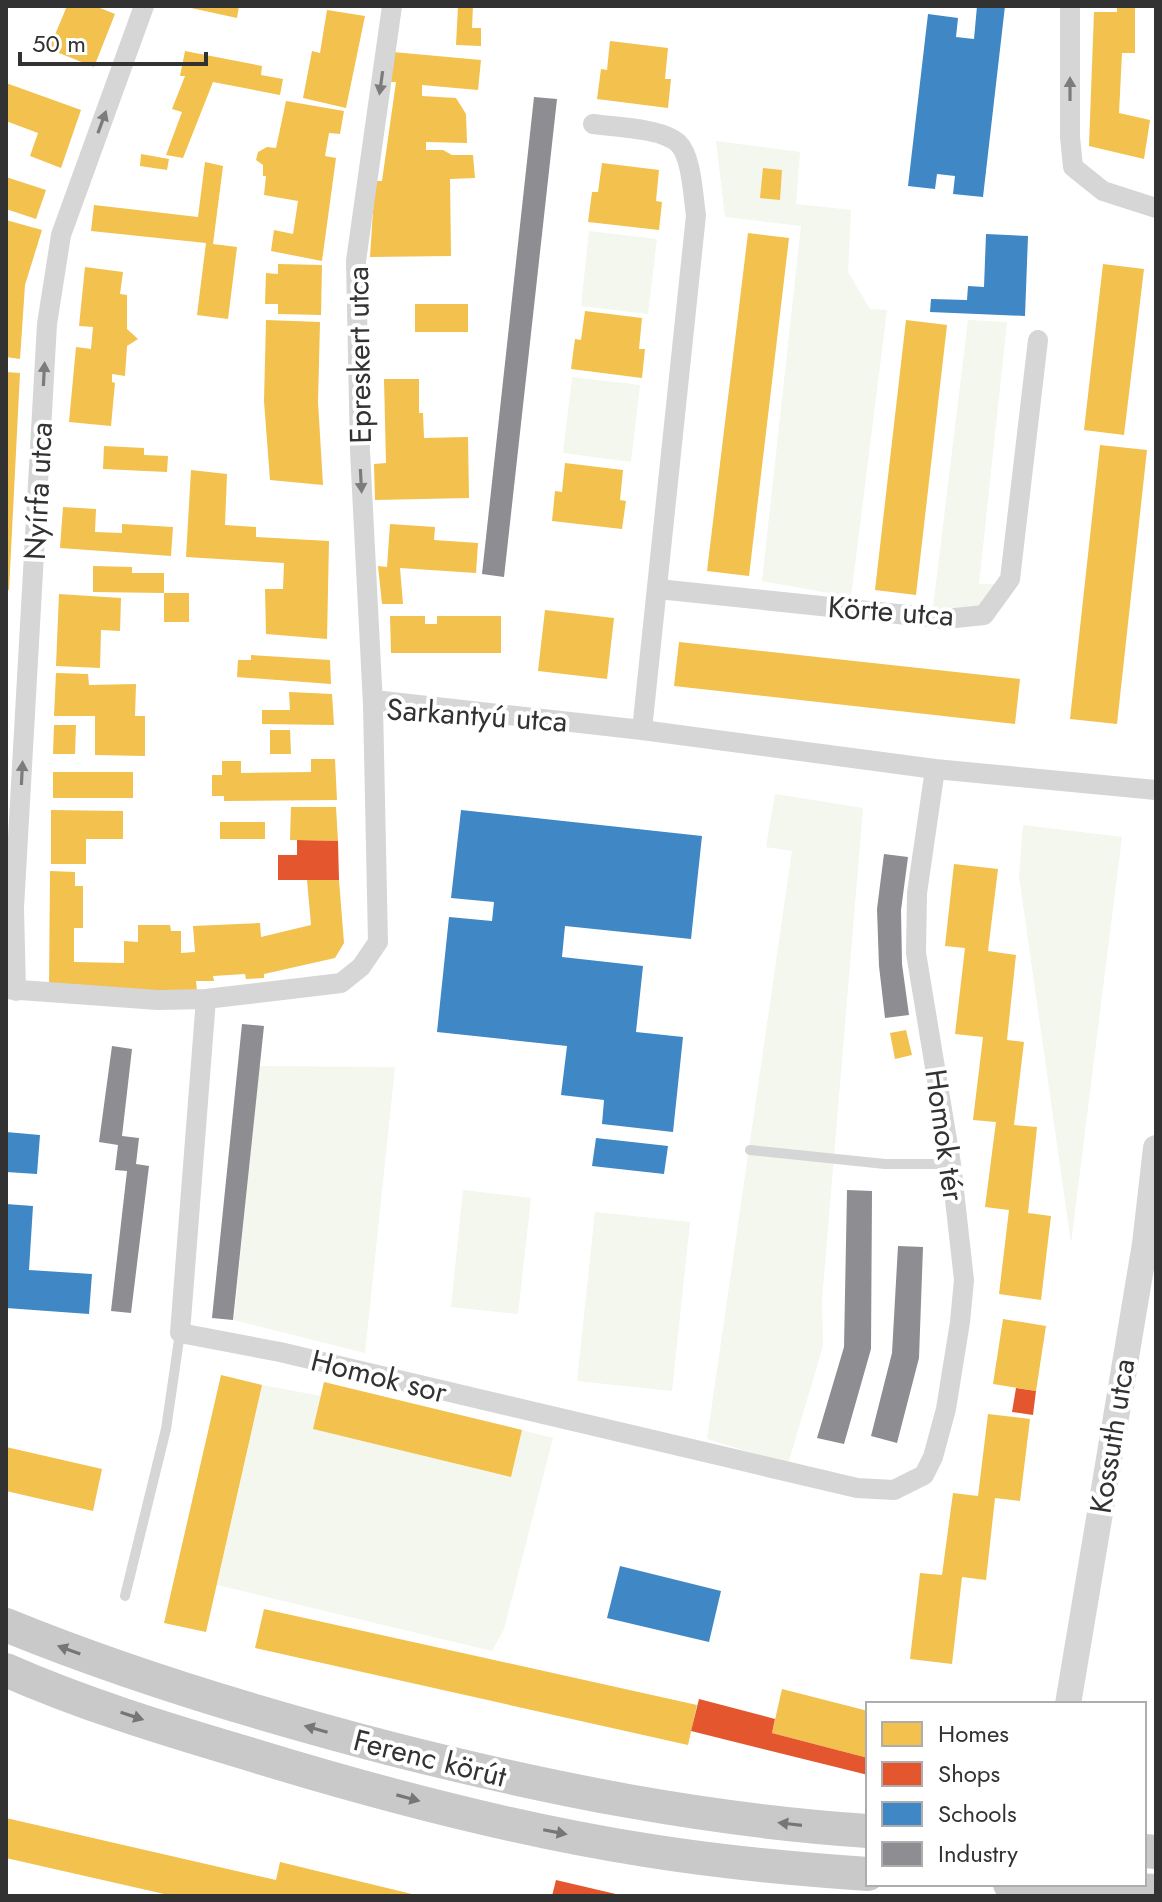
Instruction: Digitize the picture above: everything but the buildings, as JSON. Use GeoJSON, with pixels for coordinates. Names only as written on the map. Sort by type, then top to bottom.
{"type":"FeatureCollection","features":[{"type":"Feature","properties":{"kind":"main road","name":"Ferenc körút"},"geometry":{"type":"LineString","coordinates":[[6,1625],[60,1647],[224,1702],[440,1761],[659,1808],[866,1831]]}},
{"type":"Feature","properties":{"kind":"main road","name":"Ferenc körút"},"geometry":{"type":"LineString","coordinates":[[6,1670],[46,1688],[231,1749],[478,1817],[645,1850],[866,1874]]}},
{"type":"Feature","properties":{"kind":"main road"},"geometry":{"type":"LineString","coordinates":[[1046,1886],[1156,1891]]}},
{"type":"Feature","properties":{"kind":"street","name":"Nyírfa utca"},"geometry":{"type":"LineString","coordinates":[[11,990],[47,324],[61,235],[144,6]]}},
{"type":"Feature","properties":{"kind":"street","name":"Epreskert utca"},"geometry":{"type":"LineString","coordinates":[[373,705],[360,451],[356,261],[392,6]]}},
{"type":"Feature","properties":{"kind":"street"},"geometry":{"type":"LineString","coordinates":[[1070,6],[1070,137],[1073,167],[1103,191],[1156,208]]}},
{"type":"Feature","properties":{"kind":"street"},"geometry":{"type":"LineString","coordinates":[[593,124],[657,133],[679,144],[689,166],[696,215],[642,730]]}},
{"type":"Feature","properties":{"kind":"street","name":"Körte utca"},"geometry":{"type":"LineString","coordinates":[[658,589],[946,619],[984,615],[1010,579],[1038,340]]}},
{"type":"Feature","properties":{"kind":"street","name":"Sarkantyú utca"},"geometry":{"type":"LineString","coordinates":[[11,990],[158,1000],[206,999],[341,983],[361,967],[378,942],[373,705],[383,701],[642,730],[935,769],[1156,790]]}},
{"type":"Feature","properties":{"kind":"street","name":"Homok tér"},"geometry":{"type":"LineString","coordinates":[[904,1487],[924,1475],[933,1457],[946,1409],[964,1280],[951,1164],[916,953],[917,893],[935,769]]}},
{"type":"Feature","properties":{"kind":"street"},"geometry":{"type":"LineString","coordinates":[[180,1333],[206,999]]}},
{"type":"Feature","properties":{"kind":"street","name":"Kossuth utca"},"geometry":{"type":"LineString","coordinates":[[1068,1702],[1150,1244],[1156,1148]]}},
{"type":"Feature","properties":{"kind":"street","name":"Homok sor"},"geometry":{"type":"LineString","coordinates":[[180,1333],[280,1352],[857,1488],[894,1490],[904,1487]]}},
{"type":"Feature","properties":{"kind":"lane"},"geometry":{"type":"LineString","coordinates":[[750,1150],[885,1164],[951,1164]]}},
{"type":"Feature","properties":{"kind":"lane"},"geometry":{"type":"LineString","coordinates":[[125,1596],[166,1429],[180,1333]]}},
{"type":"Feature","properties":{"kind":"shaded area"},"geometry":{"type":"Polygon","coordinates":[[[716,141],[800,152],[796,204],[851,210],[848,272],[870,309],[887,310],[851,597],[762,581],[801,226],[725,217],[716,141]]]}},
{"type":"Feature","properties":{"kind":"shaded area"},"geometry":{"type":"Polygon","coordinates":[[[589,231],[657,239],[648,314],[581,306],[589,231]]]}},
{"type":"Feature","properties":{"kind":"shaded area"},"geometry":{"type":"Polygon","coordinates":[[[968,320],[1007,322],[979,584],[998,584],[987,605],[967,612],[933,608],[968,320]]]}},
{"type":"Feature","properties":{"kind":"shaded area"},"geometry":{"type":"Polygon","coordinates":[[[572,377],[640,385],[631,462],[563,453],[572,377]]]}},
{"type":"Feature","properties":{"kind":"shaded area"},"geometry":{"type":"Polygon","coordinates":[[[775,794],[863,808],[822,1300],[823,1346],[788,1464],[707,1439],[792,851],[766,847],[775,794]]]}},
{"type":"Feature","properties":{"kind":"shaded area"},"geometry":{"type":"Polygon","coordinates":[[[1023,825],[1122,837],[1071,1243],[1019,876],[1023,825]]]}},
{"type":"Feature","properties":{"kind":"shaded area"},"geometry":{"type":"Polygon","coordinates":[[[259,1066],[395,1067],[365,1353],[234,1320],[259,1066]]]}},
{"type":"Feature","properties":{"kind":"shaded area"},"geometry":{"type":"Polygon","coordinates":[[[463,1190],[531,1198],[518,1314],[451,1307],[463,1190]]]}},
{"type":"Feature","properties":{"kind":"shaded area"},"geometry":{"type":"Polygon","coordinates":[[[595,1212],[690,1222],[672,1391],[577,1381],[595,1212]]]}},
{"type":"Feature","properties":{"kind":"shaded area"},"geometry":{"type":"Polygon","coordinates":[[[262,1385],[321,1396],[313,1429],[510,1477],[522,1430],[553,1438],[504,1629],[492,1651],[217,1585],[262,1385]]]}}]}
